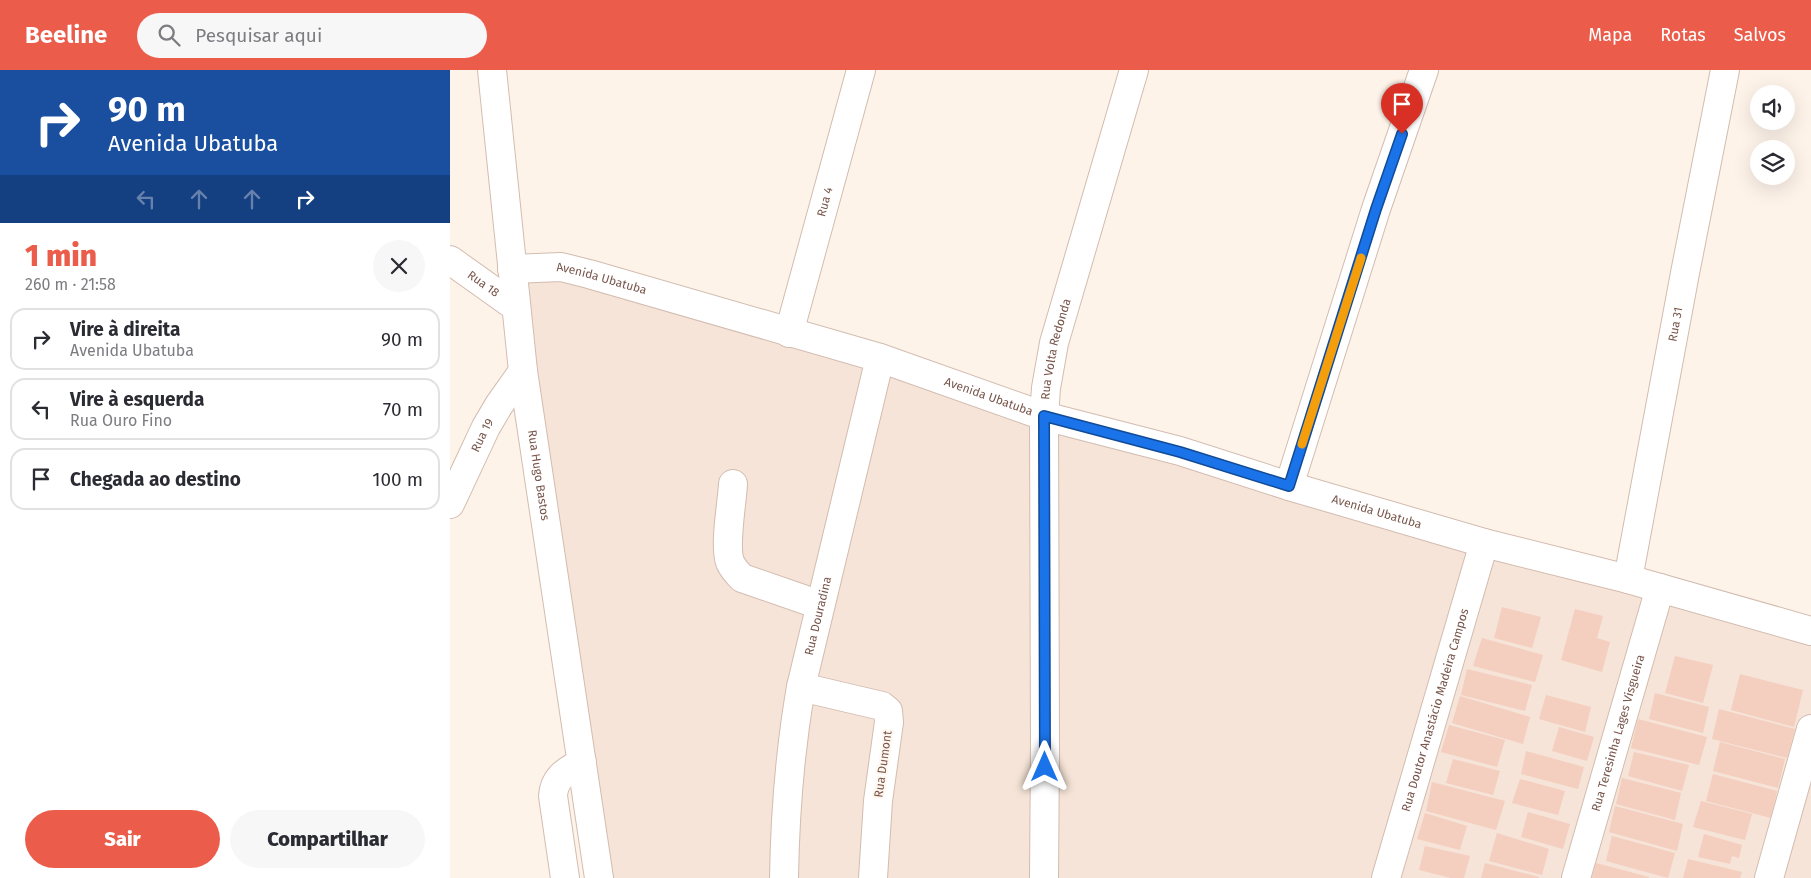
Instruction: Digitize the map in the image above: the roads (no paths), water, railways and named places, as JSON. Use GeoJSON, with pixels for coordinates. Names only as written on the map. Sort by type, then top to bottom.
{"type":"FeatureCollection","features":[{"type":"Feature","properties":{"kind":"street","name":"Rua Hugo Bastos"},"geometry":{"type":"LineString","coordinates":[[492,70],[523,371],[599,878]]}},
{"type":"Feature","properties":{"kind":"street","name":"Rua 4"},"geometry":{"type":"LineString","coordinates":[[789,332],[861,70]]}},
{"type":"Feature","properties":{"kind":"street","name":"Rua Volta Redonda"},"geometry":{"type":"LineString","coordinates":[[1044,878],[1044,416],[1046,388],[1054,343],[1134,70]]}},
{"type":"Feature","properties":{"kind":"street"},"geometry":{"type":"LineString","coordinates":[[1289,486],[1376,209],[1424,70]]}},
{"type":"Feature","properties":{"kind":"street","name":"Rua 31"},"geometry":{"type":"LineString","coordinates":[[1628,579],[1724,70]]}},
{"type":"Feature","properties":{"kind":"street","name":"Rua 18"},"geometry":{"type":"LineString","coordinates":[[450,260],[516,307]]}},
{"type":"Feature","properties":{"kind":"street","name":"Avenida Ubatuba"},"geometry":{"type":"LineString","coordinates":[[512,269],[560,267],[880,358],[1044,416],[1180,452],[1484,543],[1628,579],[1811,631]]}},
{"type":"Feature","properties":{"kind":"street","name":"Rua Douradina"},"geometry":{"type":"LineString","coordinates":[[784,878],[788,794],[794,729],[801,687],[880,358]]}},
{"type":"Feature","properties":{"kind":"street","name":"Rua 19"},"geometry":{"type":"LineString","coordinates":[[450,504],[486,427],[499,404],[523,371]]}},
{"type":"Feature","properties":{"kind":"street"},"geometry":{"type":"LineString","coordinates":[[733,484],[728,544],[730,561],[736,572],[742,578],[820,605]]}},
{"type":"Feature","properties":{"kind":"street","name":"Rua Doutor Anastácio Madeira Campos"},"geometry":{"type":"LineString","coordinates":[[1386,878],[1484,543]]}},
{"type":"Feature","properties":{"kind":"street","name":"Rua Teresinha Lages Visgueira"},"geometry":{"type":"LineString","coordinates":[[1576,878],[1660,588]]}},
{"type":"Feature","properties":{"kind":"street","name":"Rua Dumont"},"geometry":{"type":"LineString","coordinates":[[801,687],[882,706],[888,711],[889,722],[878,801],[873,878]]}},
{"type":"Feature","properties":{"kind":"street"},"geometry":{"type":"LineString","coordinates":[[1769,878],[1811,729]]}},
{"type":"Feature","properties":{"kind":"street"},"geometry":{"type":"LineString","coordinates":[[565,878],[553,790],[557,779],[582,762]]}}]}
